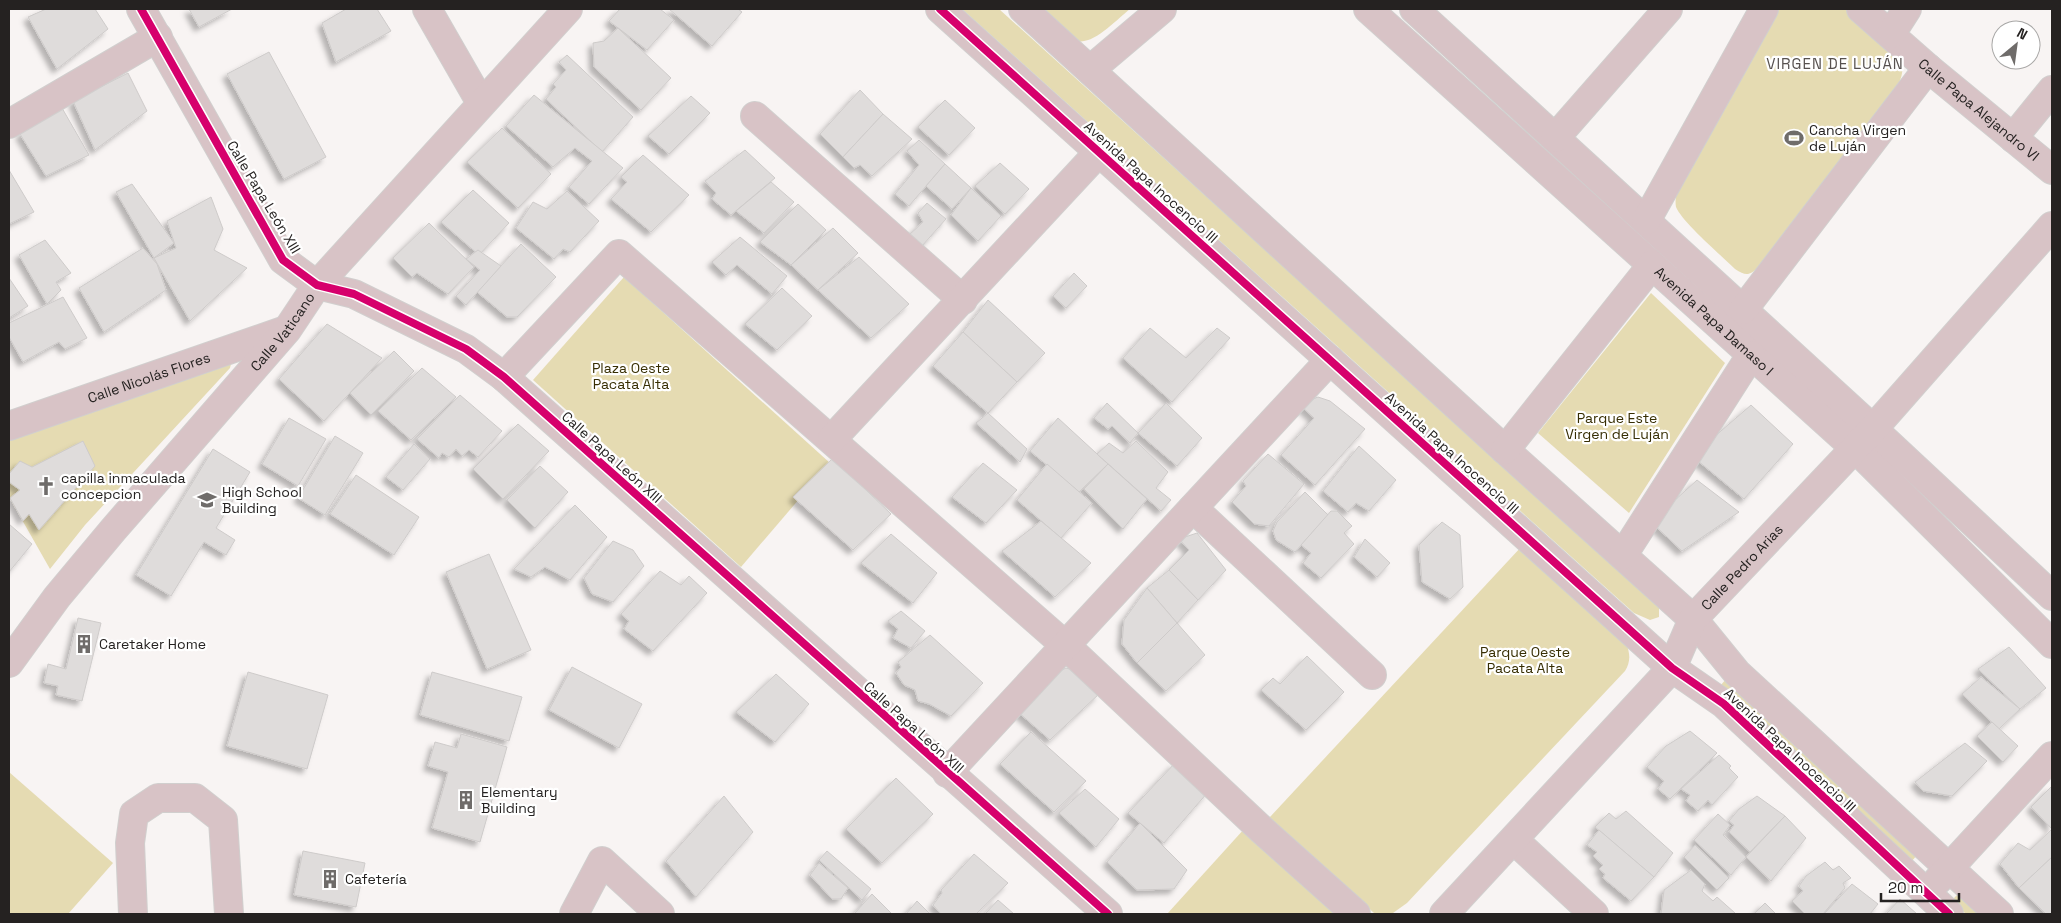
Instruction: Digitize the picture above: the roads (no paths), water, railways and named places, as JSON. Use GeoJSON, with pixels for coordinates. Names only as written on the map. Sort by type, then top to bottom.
{"type":"FeatureCollection","features":[{"type":"Feature","properties":{"kind":"street","name":"Calle Papa León XIII"},"geometry":{"type":"LineString","coordinates":[[141,9],[283,260],[318,285],[354,294],[466,349],[504,377],[947,773],[1108,914]]}},
{"type":"Feature","properties":{"kind":"street"},"geometry":{"type":"LineString","coordinates":[[427,9],[481,103]]}},
{"type":"Feature","properties":{"kind":"street","name":"Calle Vaticano"},"geometry":{"type":"LineString","coordinates":[[9,663],[57,597],[287,330],[318,285],[568,9]]}},
{"type":"Feature","properties":{"kind":"street","name":"Avenida Papa Inocencio III"},"geometry":{"type":"LineString","coordinates":[[940,9],[1672,668],[1724,704],[1949,914]]}},
{"type":"Feature","properties":{"kind":"street","name":"Avenida Papa Inocencio III"},"geometry":{"type":"LineString","coordinates":[[1023,9],[1505,450],[1693,619],[1737,674],[1950,867],[1999,914]]}},
{"type":"Feature","properties":{"kind":"street"},"geometry":{"type":"LineString","coordinates":[[1090,70],[1162,9]]}},
{"type":"Feature","properties":{"kind":"street","name":"Avenida Papa Damaso I"},"geometry":{"type":"LineString","coordinates":[[1368,9],[1855,448],[2052,644]]}},
{"type":"Feature","properties":{"kind":"street"},"geometry":{"type":"LineString","coordinates":[[1555,138],[1668,9]]}},
{"type":"Feature","properties":{"kind":"street"},"geometry":{"type":"LineString","coordinates":[[1646,221],[1764,9]]}},
{"type":"Feature","properties":{"kind":"street","name":"Calle Papa Alejandro VI"},"geometry":{"type":"LineString","coordinates":[[1861,9],[1928,68],[2052,170]]}},
{"type":"Feature","properties":{"kind":"street"},"geometry":{"type":"LineString","coordinates":[[1891,34],[1907,9]]}},
{"type":"Feature","properties":{"kind":"street","name":"Avenida Papa Damaso I"},"geometry":{"type":"LineString","coordinates":[[1428,13],[1555,138],[1874,429],[2052,596]]}},
{"type":"Feature","properties":{"kind":"street"},"geometry":{"type":"LineString","coordinates":[[9,124],[158,37]]}},
{"type":"Feature","properties":{"kind":"street"},"geometry":{"type":"LineString","coordinates":[[1743,310],[1928,68]]}},
{"type":"Feature","properties":{"kind":"street"},"geometry":{"type":"LineString","coordinates":[[2013,138],[2052,90]]}},
{"type":"Feature","properties":{"kind":"street"},"geometry":{"type":"LineString","coordinates":[[755,116],[963,300]]}},
{"type":"Feature","properties":{"kind":"street"},"geometry":{"type":"LineString","coordinates":[[832,439],[1099,152]]}},
{"type":"Feature","properties":{"kind":"street","name":"Calle Pedro Arias"},"geometry":{"type":"LineString","coordinates":[[1444,914],[1672,668],[1693,619],[2047,244]]}},
{"type":"Feature","properties":{"kind":"street"},"geometry":{"type":"LineString","coordinates":[[504,377],[619,254],[1066,646],[1262,830],[1356,914]]}},
{"type":"Feature","properties":{"kind":"street"},"geometry":{"type":"LineString","coordinates":[[1505,450],[1652,265]]}},
{"type":"Feature","properties":{"kind":"street","name":"Calle Nicolás Flores"},"geometry":{"type":"LineString","coordinates":[[9,426],[287,330]]}},
{"type":"Feature","properties":{"kind":"street"},"geometry":{"type":"LineString","coordinates":[[1623,555],[1751,356]]}},
{"type":"Feature","properties":{"kind":"street"},"geometry":{"type":"LineString","coordinates":[[947,773],[1330,360]]}},
{"type":"Feature","properties":{"kind":"street"},"geometry":{"type":"LineString","coordinates":[[1193,508],[1372,675]]}},
{"type":"Feature","properties":{"kind":"street"},"geometry":{"type":"LineString","coordinates":[[1926,893],[2052,756]]}},
{"type":"Feature","properties":{"kind":"street"},"geometry":{"type":"LineString","coordinates":[[133,914],[130,843],[134,814],[158,798],[195,798],[223,820],[229,914]]}},
{"type":"Feature","properties":{"kind":"street"},"geometry":{"type":"LineString","coordinates":[[1514,840],[1594,914]]}},
{"type":"Feature","properties":{"kind":"street"},"geometry":{"type":"LineString","coordinates":[[574,914],[602,861],[660,914]]}},
{"type":"Feature","properties":{"kind":"place","name":"Cancha Virgen de Luján"},"geometry":{"type":"Point","coordinates":[1794,138]}},
{"type":"Feature","properties":{"kind":"place","name":"capilla inmaculada concepcion"},"geometry":{"type":"Point","coordinates":[46,486]}},
{"type":"Feature","properties":{"kind":"place","name":"High School Building"},"geometry":{"type":"Point","coordinates":[207,500]}},
{"type":"Feature","properties":{"kind":"place","name":"Caretaker Home"},"geometry":{"type":"Point","coordinates":[84,644]}},
{"type":"Feature","properties":{"kind":"place","name":"Elementary Building"},"geometry":{"type":"Point","coordinates":[466,800]}},
{"type":"Feature","properties":{"kind":"place","name":"Cafetería"},"geometry":{"type":"Point","coordinates":[330,879]}},
{"type":"Feature","properties":{"kind":"district","name":"VIRGEN DE LUJÁN"},"geometry":{"type":"Point","coordinates":[1835,63]}},
{"type":"Feature","properties":{"kind":"park label","name":"Plaza Oeste Pacata Alta"},"geometry":{"type":"Point","coordinates":[631,376]}},
{"type":"Feature","properties":{"kind":"park label","name":"Parque Este Virgen de Luján"},"geometry":{"type":"Point","coordinates":[1617,426]}},
{"type":"Feature","properties":{"kind":"park label","name":"Parque Oeste Pacata Alta"},"geometry":{"type":"Point","coordinates":[1525,660]}}]}
